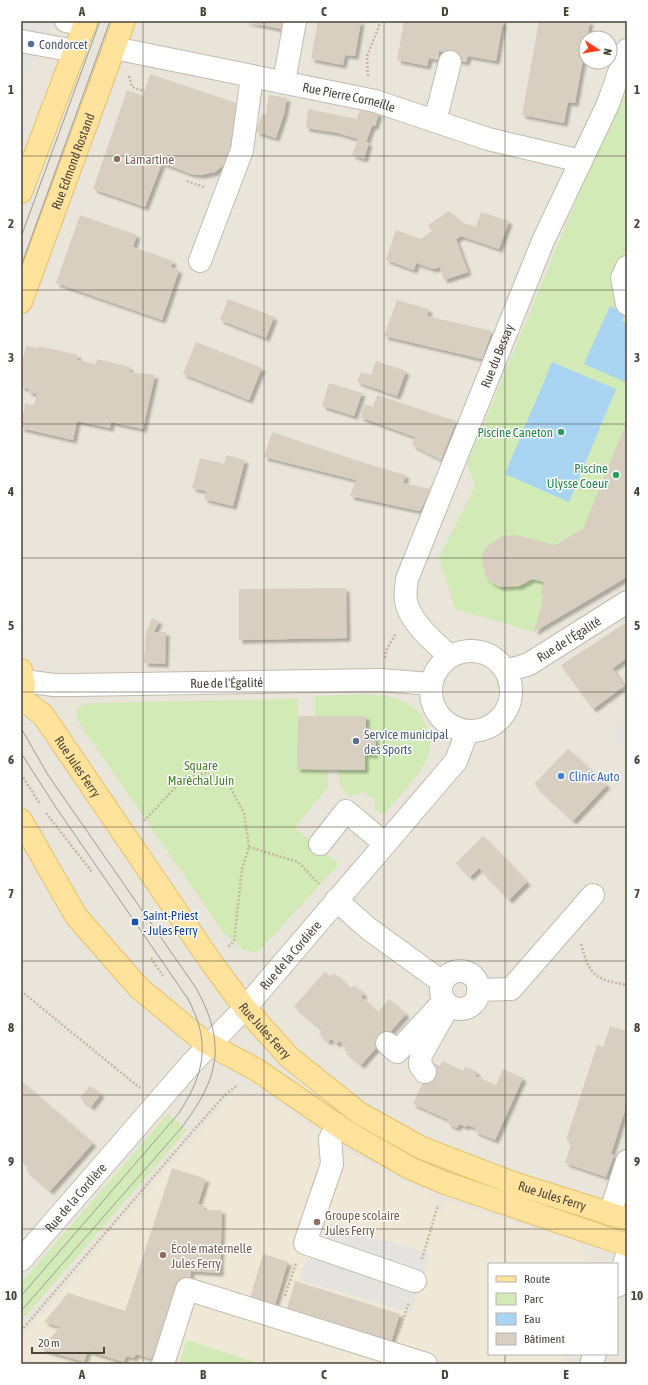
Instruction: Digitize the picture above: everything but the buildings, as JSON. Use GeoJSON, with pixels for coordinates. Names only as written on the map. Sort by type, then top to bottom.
{"type":"FeatureCollection","features":[{"type":"Feature","properties":{"kind":"main road","name":"Rue Edmond Rostand"},"geometry":{"type":"LineString","coordinates":[[21,302],[124,21]]}},
{"type":"Feature","properties":{"kind":"main road"},"geometry":{"type":"LineString","coordinates":[[21,192],[75,51],[79,22]]}},
{"type":"Feature","properties":{"kind":"main road","name":"Rue Jules Ferry"},"geometry":{"type":"LineString","coordinates":[[22,686],[211,962],[245,1008],[290,1057],[366,1117],[422,1148],[513,1183],[619,1217]]}},
{"type":"Feature","properties":{"kind":"main road","name":"Rue Jules Ferry"},"geometry":{"type":"LineString","coordinates":[[21,820],[76,916],[139,988],[170,1015],[209,1045],[257,1070],[337,1125],[410,1168],[445,1183],[627,1245]]}},
{"type":"Feature","properties":{"kind":"street"},"geometry":{"type":"LineString","coordinates":[[284,82],[295,21]]}},
{"type":"Feature","properties":{"kind":"street"},"geometry":{"type":"LineString","coordinates":[[21,41],[75,51]]}},
{"type":"Feature","properties":{"kind":"street","name":"Rue Pierre Corneille"},"geometry":{"type":"LineString","coordinates":[[114,48],[364,98],[488,139],[581,161]]}},
{"type":"Feature","properties":{"kind":"street","name":"Rue du Bessay"},"geometry":{"type":"LineString","coordinates":[[449,656],[413,618],[406,601],[406,579],[543,241],[608,104],[627,50]]}},
{"type":"Feature","properties":{"kind":"street"},"geometry":{"type":"LineString","coordinates":[[435,121],[450,62]]}},
{"type":"Feature","properties":{"kind":"street"},"geometry":{"type":"LineString","coordinates":[[200,260],[242,150],[252,76]]}},
{"type":"Feature","properties":{"kind":"street"},"geometry":{"type":"LineString","coordinates":[[627,267],[622,278],[627,304]]}},
{"type":"Feature","properties":{"kind":"street","name":"Rue de l'Égalité"},"geometry":{"type":"LineString","coordinates":[[507,671],[528,664],[627,602]]}},
{"type":"Feature","properties":{"kind":"street"},"geometry":{"type":"LineString","coordinates":[[470,649],[478,651],[492,655],[507,671],[512,688],[509,706],[499,720],[484,730],[467,732],[446,724],[432,706],[430,684],[436,668],[449,656],[470,649]]}},
{"type":"Feature","properties":{"kind":"street","name":"Rue de l'Égalité"},"geometry":{"type":"LineString","coordinates":[[22,686],[381,680],[430,684]]}},
{"type":"Feature","properties":{"kind":"street","name":"Rue de la Cordière"},"geometry":{"type":"LineString","coordinates":[[21,1260],[158,1102],[209,1045],[245,1008],[456,761],[467,732]]}},
{"type":"Feature","properties":{"kind":"street"},"geometry":{"type":"LineString","coordinates":[[320,844],[346,811],[384,844]]}},
{"type":"Feature","properties":{"kind":"street"},"geometry":{"type":"LineString","coordinates":[[478,990],[511,989],[593,895]]}},
{"type":"Feature","properties":{"kind":"street"},"geometry":{"type":"LineString","coordinates":[[336,900],[445,996],[459,1009],[469,1006],[475,1000],[478,990],[472,976],[464,972],[449,974],[445,996],[421,1055],[420,1065],[424,1072]]}},
{"type":"Feature","properties":{"kind":"street"},"geometry":{"type":"LineString","coordinates":[[387,1043],[397,1052],[445,996]]}},
{"type":"Feature","properties":{"kind":"street"},"geometry":{"type":"LineString","coordinates":[[337,1125],[330,1140],[332,1164],[305,1243],[416,1280]]}},
{"type":"Feature","properties":{"kind":"street"},"geometry":{"type":"LineString","coordinates":[[619,1217],[627,1161]]}},
{"type":"Feature","properties":{"kind":"street"},"geometry":{"type":"LineString","coordinates":[[618,1283],[627,1256]]}},
{"type":"Feature","properties":{"kind":"street"},"geometry":{"type":"LineString","coordinates":[[162,1364],[187,1289],[426,1364]]}},
{"type":"Feature","properties":{"kind":"path"},"geometry":{"type":"LineString","coordinates":[[364,98],[369,80],[367,56],[381,21]]}},
{"type":"Feature","properties":{"kind":"path"},"geometry":{"type":"LineString","coordinates":[[381,680],[386,652],[398,629],[413,618]]}},
{"type":"Feature","properties":{"kind":"path"},"geometry":{"type":"LineString","coordinates":[[124,834],[146,819],[185,776],[207,773],[227,781],[244,813],[250,847],[242,869],[234,941],[211,962]]}},
{"type":"Feature","properties":{"kind":"path"},"geometry":{"type":"LineString","coordinates":[[21,774],[42,808],[92,872]]}},
{"type":"Feature","properties":{"kind":"path"},"geometry":{"type":"LineString","coordinates":[[250,847],[298,862],[336,900]]}},
{"type":"Feature","properties":{"kind":"path"},"geometry":{"type":"LineString","coordinates":[[573,918],[587,966],[594,976],[627,984]]}},
{"type":"Feature","properties":{"kind":"path"},"geometry":{"type":"LineString","coordinates":[[151,958],[164,977]]}},
{"type":"Feature","properties":{"kind":"path"},"geometry":{"type":"LineString","coordinates":[[21,991],[158,1102]]}},
{"type":"Feature","properties":{"kind":"path"},"geometry":{"type":"LineString","coordinates":[[21,1330],[225,1094],[257,1070]]}},
{"type":"Feature","properties":{"kind":"path"},"geometry":{"type":"LineString","coordinates":[[278,1318],[295,1266],[305,1243]]}},
{"type":"Feature","properties":{"kind":"shaded area"},"geometry":{"type":"Polygon","coordinates":[[[21,21],[627,21],[627,1364],[21,1364],[21,21]]]}},
{"type":"Feature","properties":{"kind":"shaded area","name":"Condorcet"},"geometry":{"type":"Polygon","coordinates":[[[21,21],[54,21],[21,84],[21,21]]]}},
{"type":"Feature","properties":{"kind":"shaded area"},"geometry":{"type":"Polygon","coordinates":[[[627,720],[627,753],[611,731],[627,720]]]}},
{"type":"Feature","properties":{"kind":"shaded area","name":"Groupe scolaire Jules Ferry"},"geometry":{"type":"Polygon","coordinates":[[[233,1094],[269,1098],[316,1131],[321,1160],[338,1145],[380,1170],[435,1196],[431,1208],[443,1212],[446,1201],[578,1242],[588,1256],[591,1263],[488,1263],[488,1355],[567,1355],[563,1364],[21,1364],[21,1339],[233,1094]]]}},
{"type":"Feature","properties":{"kind":"shaded area"},"geometry":{"type":"Polygon","coordinates":[[[329,1223],[430,1254],[411,1313],[300,1280],[305,1263],[324,1240],[329,1223]]]}},
{"type":"Feature","properties":{"kind":"green space"},"geometry":{"type":"Polygon","coordinates":[[[627,91],[627,577],[534,632],[455,609],[439,557],[475,486],[467,464],[593,160],[627,91]]]}},
{"type":"Feature","properties":{"kind":"green space"},"geometry":{"type":"Polygon","coordinates":[[[363,694],[395,698],[408,704],[419,713],[427,727],[430,736],[430,746],[424,765],[415,778],[383,815],[375,809],[374,799],[362,792],[350,797],[340,786],[338,770],[365,770],[365,754],[374,755],[376,745],[373,734],[366,734],[366,716],[315,716],[315,696],[363,694]]]}},
{"type":"Feature","properties":{"kind":"green space","name":"Square Maréchal Juin"},"geometry":{"type":"Polygon","coordinates":[[[298,699],[297,769],[328,770],[328,786],[295,828],[339,864],[257,953],[243,950],[223,932],[77,720],[77,708],[86,703],[298,699]]]}},
{"type":"Feature","properties":{"kind":"green space"},"geometry":{"type":"Polygon","coordinates":[[[168,1114],[187,1130],[21,1321],[21,1283],[168,1114]]]}},
{"type":"Feature","properties":{"kind":"green space"},"geometry":{"type":"Polygon","coordinates":[[[187,1340],[261,1364],[179,1364],[187,1340]]]}},
{"type":"Feature","properties":{"kind":"water"},"geometry":{"type":"Polygon","coordinates":[[[610,306],[626,313],[622,321],[627,324],[627,377],[625,382],[584,364],[610,306]]]}},
{"type":"Feature","properties":{"kind":"water","name":"Piscine Caneton"},"geometry":{"type":"Polygon","coordinates":[[[552,362],[616,389],[569,502],[505,474],[552,362]]]}},
{"type":"Feature","properties":{"kind":"tram line"},"geometry":{"type":"LineString","coordinates":[[21,237],[100,21]]}},
{"type":"Feature","properties":{"kind":"tram line"},"geometry":{"type":"LineString","coordinates":[[21,266],[110,21]]}},
{"type":"Feature","properties":{"kind":"tram line"},"geometry":{"type":"LineString","coordinates":[[21,728],[48,775],[196,988],[206,1008],[212,1026],[215,1044],[211,1076],[204,1092],[182,1127],[21,1311]]}},
{"type":"Feature","properties":{"kind":"tram line"},"geometry":{"type":"LineString","coordinates":[[21,753],[55,806],[188,999],[200,1029],[202,1043],[202,1057],[195,1084],[179,1113],[21,1296]]}},
{"type":"Feature","properties":{"kind":"place","name":"Condorcet"},"geometry":{"type":"Point","coordinates":[31,44]}},
{"type":"Feature","properties":{"kind":"place","name":"Lamartine"},"geometry":{"type":"Point","coordinates":[117,159]}},
{"type":"Feature","properties":{"kind":"place","name":"Piscine Caneton"},"geometry":{"type":"Point","coordinates":[561,432]}},
{"type":"Feature","properties":{"kind":"place","name":"Piscine Ulysse Coeur"},"geometry":{"type":"Point","coordinates":[616,475]}},
{"type":"Feature","properties":{"kind":"place","name":"Service municipal des Sports"},"geometry":{"type":"Point","coordinates":[356,741]}},
{"type":"Feature","properties":{"kind":"place","name":"Clinic Auto"},"geometry":{"type":"Point","coordinates":[561,776]}},
{"type":"Feature","properties":{"kind":"place","name":"Saint-Priest - Jules Ferry"},"geometry":{"type":"Point","coordinates":[135,922]}},
{"type":"Feature","properties":{"kind":"place","name":"Groupe scolaire Jules Ferry"},"geometry":{"type":"Point","coordinates":[317,1222]}},
{"type":"Feature","properties":{"kind":"place","name":"École maternelle Jules Ferry"},"geometry":{"type":"Point","coordinates":[163,1255]}}]}
